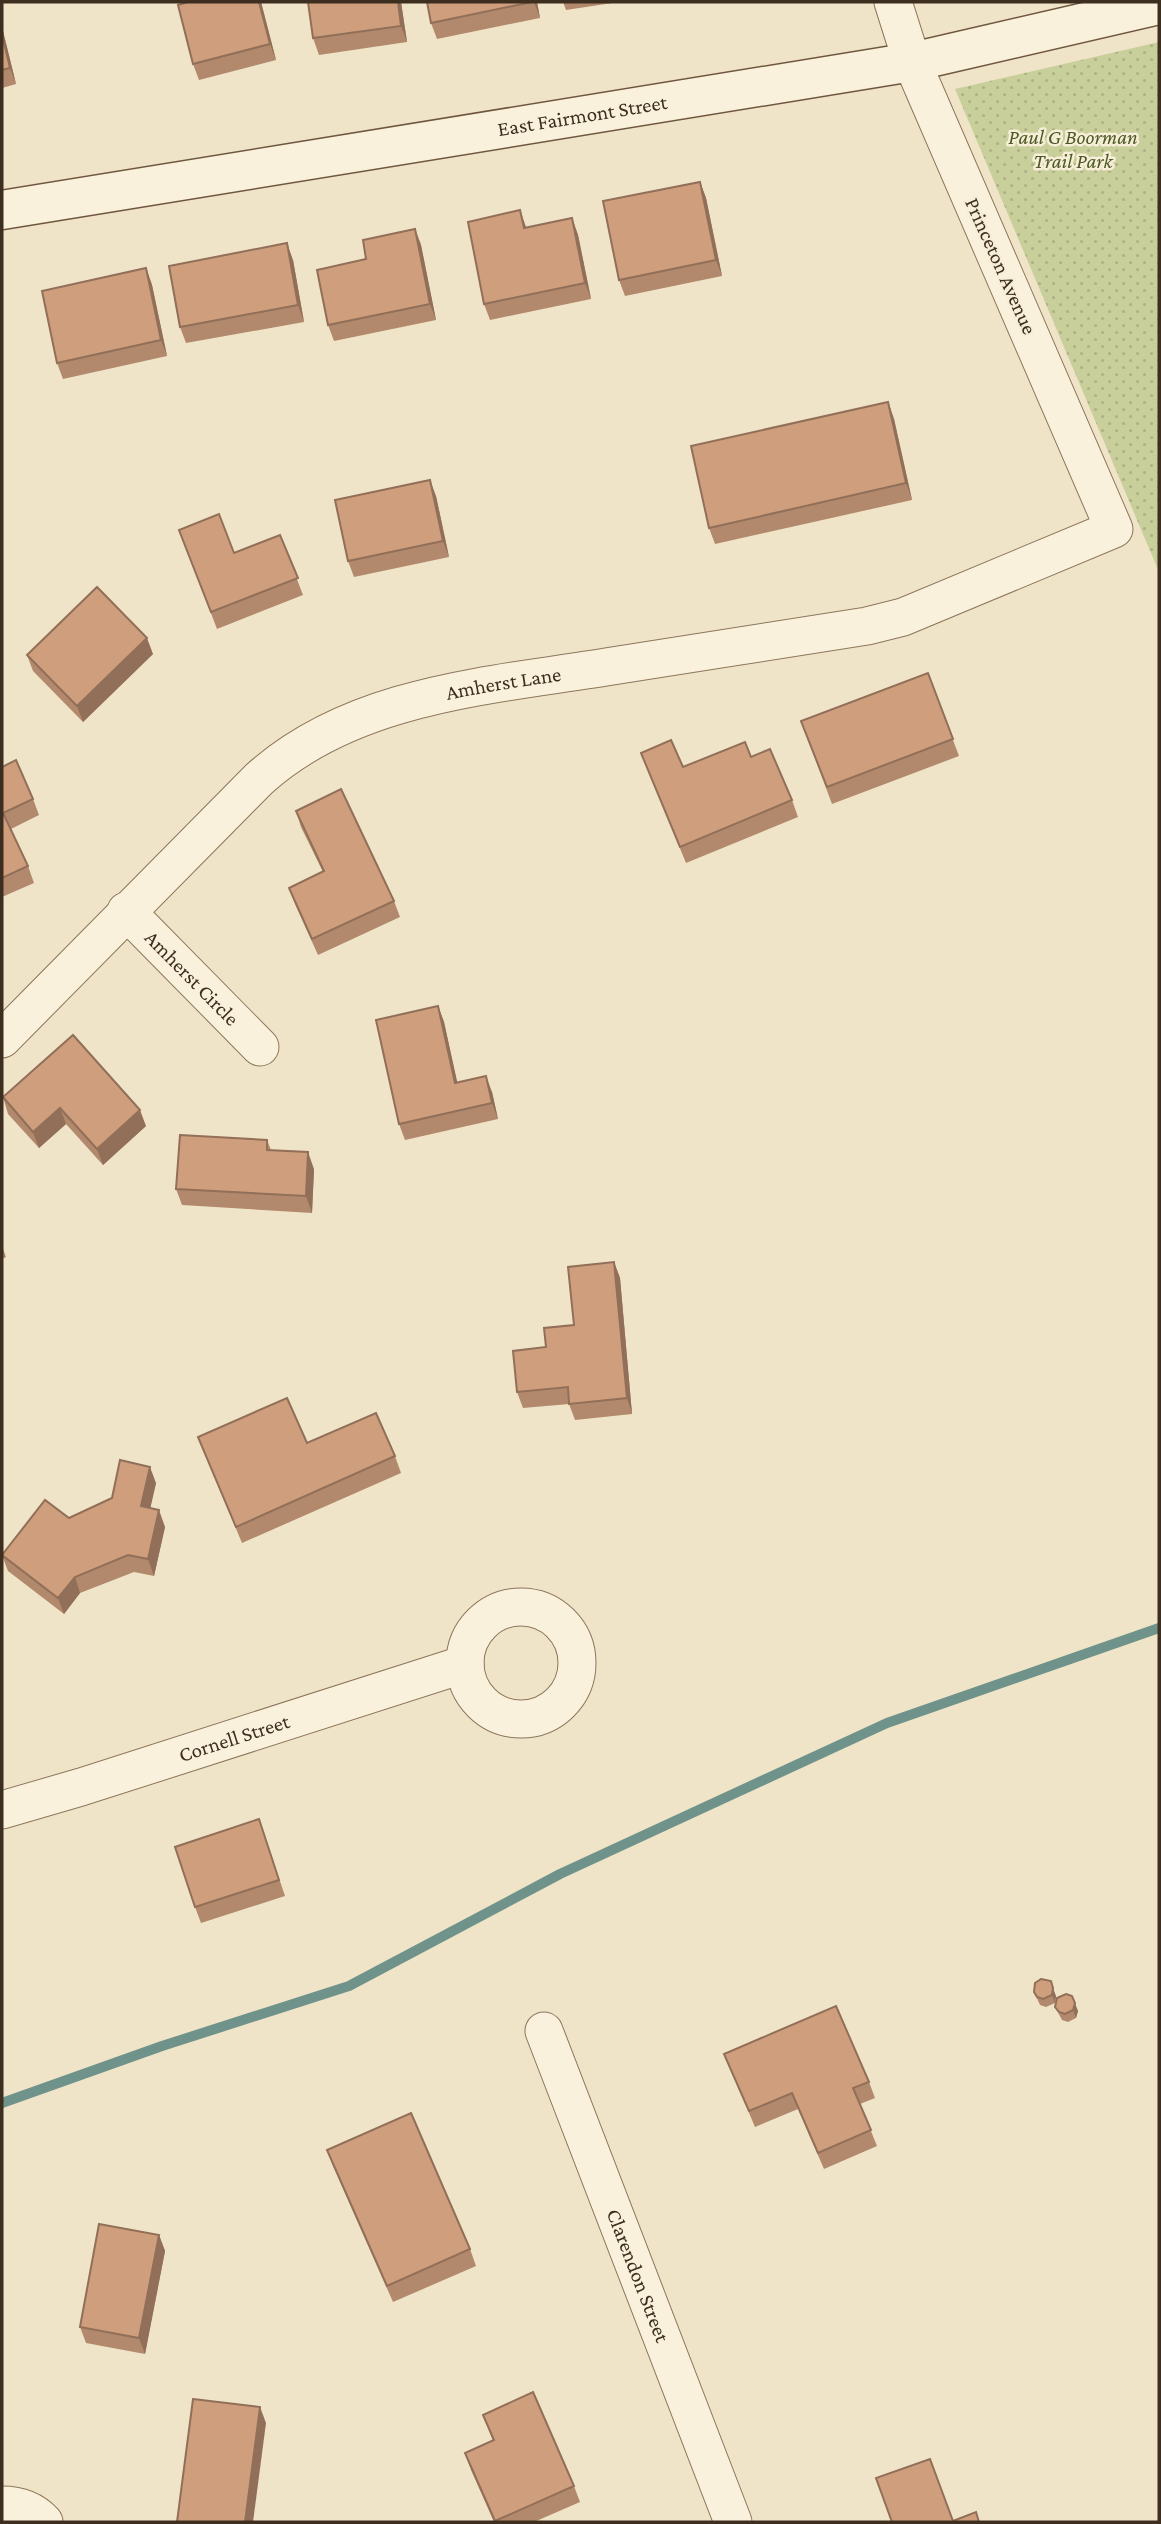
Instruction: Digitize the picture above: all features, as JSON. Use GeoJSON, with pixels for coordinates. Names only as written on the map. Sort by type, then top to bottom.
{"type":"FeatureCollection","features":[{"type":"Feature","properties":{"kind":"street","name":"Princeton Avenue"},"geometry":{"type":"LineString","coordinates":[[893,2],[912,62],[1114,529]]}},
{"type":"Feature","properties":{"kind":"street","name":"East Fairmont Street"},"geometry":{"type":"LineString","coordinates":[[2,210],[912,62],[1159,5]]}},
{"type":"Feature","properties":{"kind":"street","name":"Amherst Lane"},"geometry":{"type":"LineString","coordinates":[[2,1039],[126,911],[276,764],[313,740],[359,719],[456,691],[867,626],[895,619],[1114,529]]}},
{"type":"Feature","properties":{"kind":"street","name":"Amherst Circle"},"geometry":{"type":"LineString","coordinates":[[126,911],[260,1047]]}},
{"type":"Feature","properties":{"kind":"street","name":"Cornell Street"},"geometry":{"type":"LineString","coordinates":[[2,1810],[465,1664]]}},
{"type":"Feature","properties":{"kind":"street","name":"Clarendon Street"},"geometry":{"type":"LineString","coordinates":[[544,2031],[733,2522]]}},
{"type":"Feature","properties":{"kind":"street"},"geometry":{"type":"LineString","coordinates":[[2,2505],[22,2507],[44,2522]]}},
{"type":"Feature","properties":{"kind":"green space","name":"Paul G Boorman Trail Park"},"geometry":{"type":"Polygon","coordinates":[[[1159,42],[1159,572],[955,89],[1159,42]]]}},
{"type":"Feature","properties":{"kind":"building"},"geometry":{"type":"Polygon","coordinates":[[[188,2],[259,2],[270,44],[193,64],[178,5],[188,2]]]}},
{"type":"Feature","properties":{"kind":"building"},"geometry":{"type":"Polygon","coordinates":[[[308,2],[398,2],[401,26],[313,38],[308,2]]]}},
{"type":"Feature","properties":{"kind":"building"},"geometry":{"type":"Polygon","coordinates":[[[427,2],[532,2],[431,23],[427,2]]]}},
{"type":"Feature","properties":{"kind":"building"},"geometry":{"type":"Polygon","coordinates":[[[2,34],[10,68],[2,70],[2,34]]]}},
{"type":"Feature","properties":{"kind":"building"},"geometry":{"type":"Polygon","coordinates":[[[700,182],[716,260],[619,280],[603,201],[700,182]]]}},
{"type":"Feature","properties":{"kind":"building"},"geometry":{"type":"Polygon","coordinates":[[[520,210],[524,228],[572,218],[585,283],[484,304],[468,222],[520,210]]]}},
{"type":"Feature","properties":{"kind":"building"},"geometry":{"type":"Polygon","coordinates":[[[415,229],[430,304],[328,325],[317,270],[366,259],[363,240],[415,229]]]}},
{"type":"Feature","properties":{"kind":"building"},"geometry":{"type":"Polygon","coordinates":[[[287,243],[298,305],[180,327],[169,266],[287,243]]]}},
{"type":"Feature","properties":{"kind":"building"},"geometry":{"type":"Polygon","coordinates":[[[146,268],[161,340],[57,363],[42,291],[146,268]]]}},
{"type":"Feature","properties":{"kind":"building"},"geometry":{"type":"Polygon","coordinates":[[[888,402],[906,483],[709,528],[691,446],[888,402]]]}},
{"type":"Feature","properties":{"kind":"building"},"geometry":{"type":"Polygon","coordinates":[[[430,480],[443,541],[348,561],[335,500],[430,480]]]}},
{"type":"Feature","properties":{"kind":"building"},"geometry":{"type":"Polygon","coordinates":[[[219,514],[234,553],[280,535],[298,578],[211,612],[179,530],[219,514]]]}},
{"type":"Feature","properties":{"kind":"building"},"geometry":{"type":"Polygon","coordinates":[[[97,587],[147,638],[77,706],[27,655],[97,587]]]}},
{"type":"Feature","properties":{"kind":"building"},"geometry":{"type":"Polygon","coordinates":[[[928,673],[953,739],[827,787],[801,721],[928,673]]]}},
{"type":"Feature","properties":{"kind":"building"},"geometry":{"type":"Polygon","coordinates":[[[671,740],[683,767],[745,742],[751,757],[770,749],[792,800],[680,847],[641,753],[671,740]]]}},
{"type":"Feature","properties":{"kind":"building"},"geometry":{"type":"Polygon","coordinates":[[[16,760],[33,799],[3,813],[28,866],[2,878],[2,767],[16,760]]]}},
{"type":"Feature","properties":{"kind":"building"},"geometry":{"type":"Polygon","coordinates":[[[341,789],[394,901],[312,939],[289,888],[324,871],[296,811],[341,789]]]}},
{"type":"Feature","properties":{"kind":"building"},"geometry":{"type":"Polygon","coordinates":[[[438,1006],[455,1083],[486,1076],[492,1103],[399,1124],[376,1020],[438,1006]]]}},
{"type":"Feature","properties":{"kind":"building"},"geometry":{"type":"Polygon","coordinates":[[[73,1035],[140,1110],[97,1149],[60,1108],[33,1132],[3,1097],[73,1035]]]}},
{"type":"Feature","properties":{"kind":"building"},"geometry":{"type":"Polygon","coordinates":[[[180,1135],[267,1140],[267,1150],[308,1152],[306,1196],[176,1189],[180,1135]]]}},
{"type":"Feature","properties":{"kind":"building"},"geometry":{"type":"Polygon","coordinates":[[[614,1262],[627,1398],[569,1404],[568,1387],[517,1392],[513,1351],[546,1347],[544,1328],[574,1325],[568,1267],[614,1262]]]}},
{"type":"Feature","properties":{"kind":"building"},"geometry":{"type":"Polygon","coordinates":[[[287,1398],[307,1443],[376,1413],[395,1456],[236,1527],[198,1437],[287,1398]]]}},
{"type":"Feature","properties":{"kind":"building"},"geometry":{"type":"Polygon","coordinates":[[[120,1460],[150,1467],[141,1506],[159,1510],[148,1559],[128,1555],[75,1577],[58,1598],[2,1555],[45,1500],[69,1518],[112,1498],[120,1460]]]}},
{"type":"Feature","properties":{"kind":"building"},"geometry":{"type":"Polygon","coordinates":[[[259,1819],[279,1880],[195,1907],[175,1847],[259,1819]]]}},
{"type":"Feature","properties":{"kind":"building"},"geometry":{"type":"Polygon","coordinates":[[[1041,1979],[1051,1981],[1053,1988],[1052,1995],[1043,1999],[1037,1997],[1034,1992],[1035,1983],[1041,1979]]]}},
{"type":"Feature","properties":{"kind":"building"},"geometry":{"type":"Polygon","coordinates":[[[1066,1994],[1072,1996],[1075,2003],[1073,2010],[1065,2014],[1055,2007],[1057,1998],[1066,1994]]]}},
{"type":"Feature","properties":{"kind":"building"},"geometry":{"type":"Polygon","coordinates":[[[836,2006],[869,2082],[853,2088],[871,2130],[818,2153],[792,2093],[749,2111],[724,2054],[836,2006]]]}},
{"type":"Feature","properties":{"kind":"building"},"geometry":{"type":"Polygon","coordinates":[[[411,2113],[470,2249],[387,2286],[327,2150],[411,2113]]]}},
{"type":"Feature","properties":{"kind":"building"},"geometry":{"type":"Polygon","coordinates":[[[99,2224],[159,2235],[139,2338],[80,2327],[99,2224]]]}},
{"type":"Feature","properties":{"kind":"building"},"geometry":{"type":"Polygon","coordinates":[[[533,2392],[574,2486],[495,2521],[465,2453],[494,2440],[483,2415],[533,2392]]]}},
{"type":"Feature","properties":{"kind":"building"},"geometry":{"type":"Polygon","coordinates":[[[193,2399],[260,2407],[245,2522],[177,2522],[193,2399]]]}},
{"type":"Feature","properties":{"kind":"building"},"geometry":{"type":"Polygon","coordinates":[[[930,2459],[953,2521],[976,2512],[979,2522],[892,2522],[876,2478],[930,2459]]]}},
{"type":"Feature","properties":{"kind":"waterway"},"geometry":{"type":"LineString","coordinates":[[2,2103],[162,2046],[349,1986],[560,1874],[887,1723],[1159,1628]]}}]}
